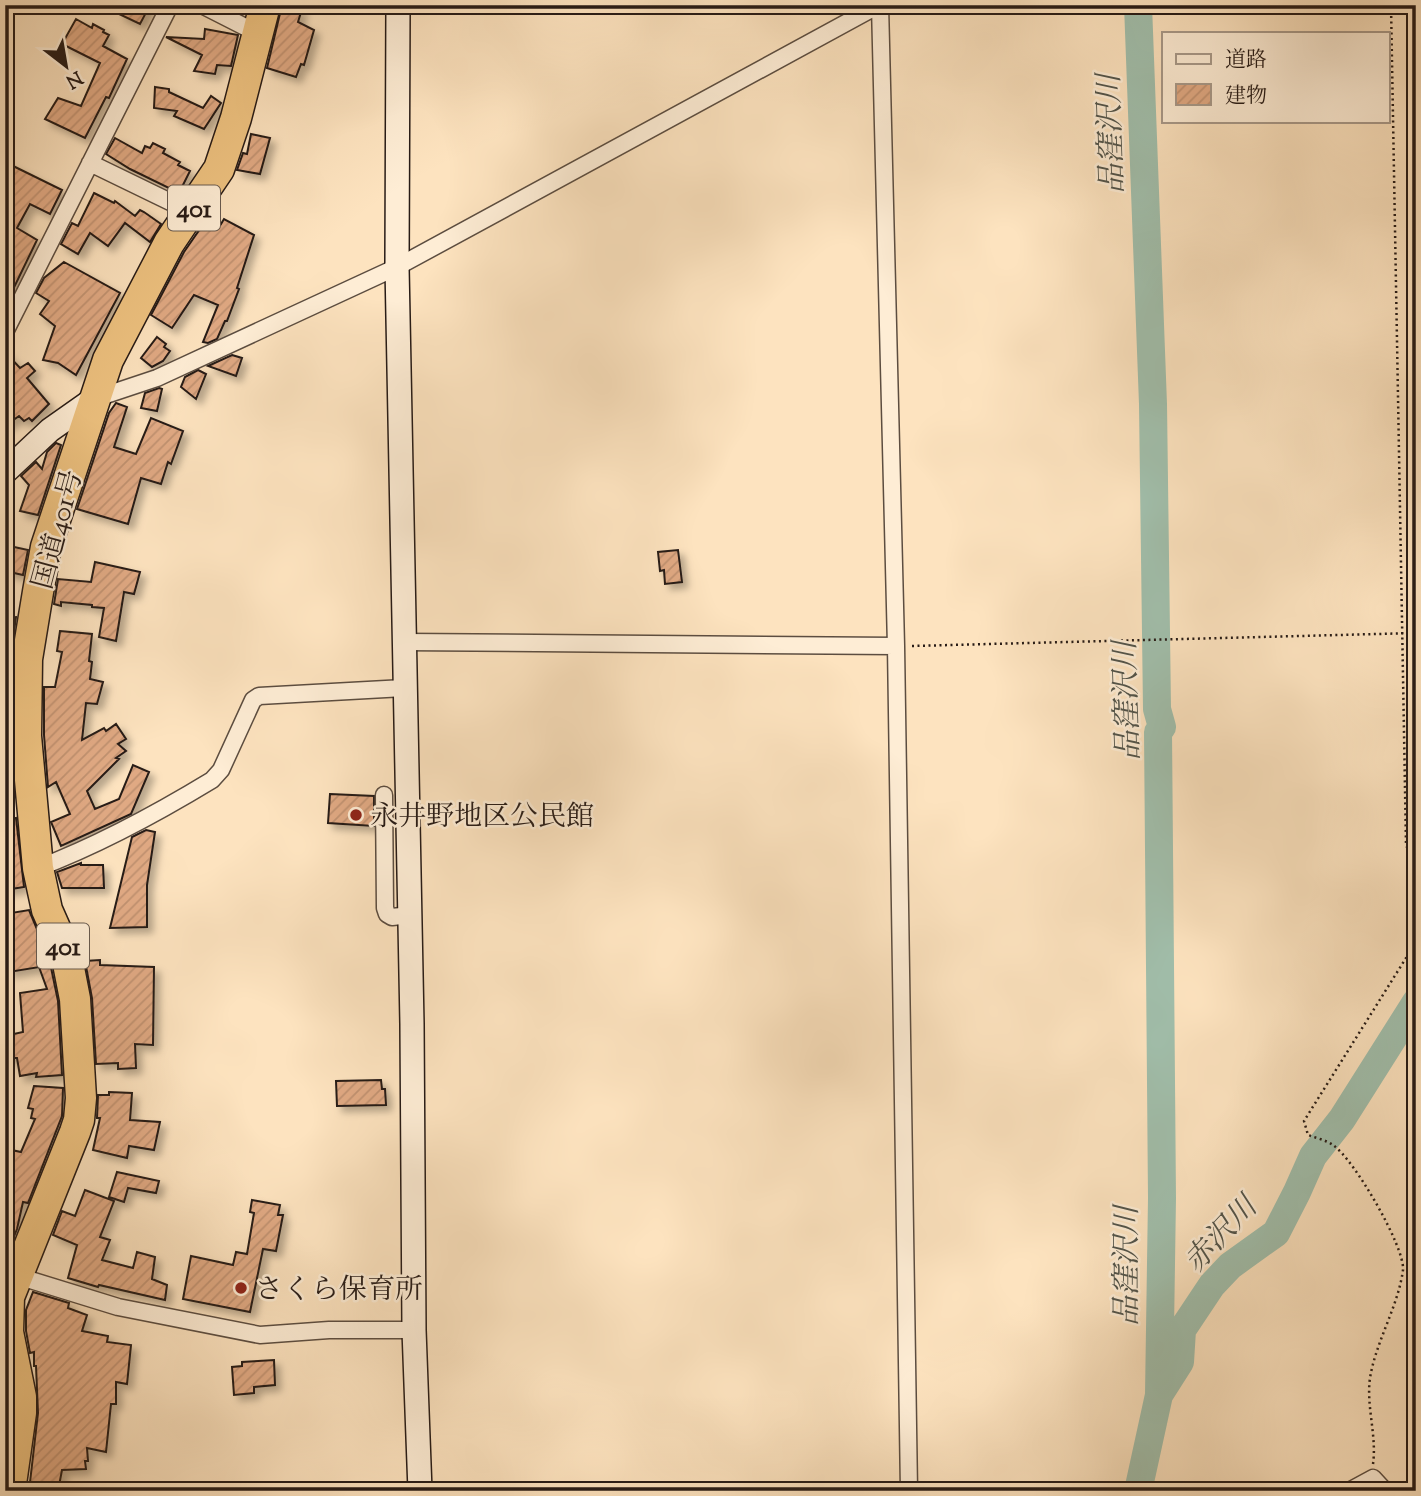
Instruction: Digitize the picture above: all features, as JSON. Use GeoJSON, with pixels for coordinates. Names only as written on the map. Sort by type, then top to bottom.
{"type":"FeatureCollection","features":[{"type":"Feature","properties":{"kind":"highway","name":"国道401号"},"geometry":{"type":"LineString","coordinates":[[10,1491],[21,1413],[21,1397],[8,1332],[11,1274],[75,1132],[81,1098],[73,987],[66,953],[47,910],[38,868],[26,736],[27,659],[47,547],[108,360],[169,243],[219,169],[236,118],[261,19]]}},
{"type":"Feature","properties":{"kind":"street"},"geometry":{"type":"LineString","coordinates":[[5,332],[170,5]]}},
{"type":"Feature","properties":{"kind":"street"},"geometry":{"type":"LineString","coordinates":[[202,5],[261,19]]}},
{"type":"Feature","properties":{"kind":"street"},"geometry":{"type":"LineString","coordinates":[[398,5],[397,267],[410,915],[414,1330],[420,1491]]}},
{"type":"Feature","properties":{"kind":"street"},"geometry":{"type":"LineString","coordinates":[[5,472],[50,430],[94,399],[157,378],[397,267],[880,5],[896,646],[909,1491]]}},
{"type":"Feature","properties":{"kind":"street"},"geometry":{"type":"LineString","coordinates":[[90,163],[191,212]]}},
{"type":"Feature","properties":{"kind":"street"},"geometry":{"type":"LineString","coordinates":[[403,642],[896,646]]}},
{"type":"Feature","properties":{"kind":"street"},"geometry":{"type":"LineString","coordinates":[[38,868],[83,851],[212,780],[221,770],[253,700],[259,696],[404,688]]}},
{"type":"Feature","properties":{"kind":"street"},"geometry":{"type":"LineString","coordinates":[[384,795],[385,908],[391,916],[410,915]]}},
{"type":"Feature","properties":{"kind":"street"},"geometry":{"type":"LineString","coordinates":[[11,1274],[118,1307],[260,1335],[329,1330],[414,1330]]}},
{"type":"Feature","properties":{"kind":"street"},"geometry":{"type":"LineString","coordinates":[[1349,1491],[1373,1478],[1385,1491]]}},
{"type":"Feature","properties":{"kind":"path"},"geometry":{"type":"LineString","coordinates":[[1391,5],[1406,844],[1416,877]]}},
{"type":"Feature","properties":{"kind":"path"},"geometry":{"type":"LineString","coordinates":[[896,646],[1416,633]]}},
{"type":"Feature","properties":{"kind":"path"},"geometry":{"type":"LineString","coordinates":[[1373,1478],[1375,1450],[1370,1382],[1378,1345],[1401,1281],[1403,1261],[1375,1200],[1348,1160],[1332,1144],[1308,1135],[1304,1121],[1416,942]]}},
{"type":"Feature","properties":{"kind":"building"},"geometry":{"type":"Polygon","coordinates":[[[123,5],[150,5],[140,24],[119,14],[123,5]]]}},
{"type":"Feature","properties":{"kind":"building"},"geometry":{"type":"Polygon","coordinates":[[[282,5],[302,9],[298,22],[314,30],[304,65],[301,64],[296,77],[267,68],[282,5]]]}},
{"type":"Feature","properties":{"kind":"building"},"geometry":{"type":"Polygon","coordinates":[[[76,19],[92,28],[93,24],[104,30],[103,32],[109,35],[103,46],[127,59],[109,98],[106,97],[85,138],[45,119],[58,98],[81,106],[100,63],[62,44],[76,19]]]}},
{"type":"Feature","properties":{"kind":"building"},"geometry":{"type":"Polygon","coordinates":[[[205,29],[238,35],[231,66],[217,65],[215,74],[194,71],[202,55],[166,37],[204,39],[205,29]]]}},
{"type":"Feature","properties":{"kind":"building"},"geometry":{"type":"Polygon","coordinates":[[[155,87],[169,89],[169,92],[203,108],[211,96],[221,103],[204,129],[174,116],[177,111],[154,108],[155,87]]]}},
{"type":"Feature","properties":{"kind":"building"},"geometry":{"type":"Polygon","coordinates":[[[251,134],[270,138],[260,174],[237,170],[243,153],[247,154],[251,134]]]}},
{"type":"Feature","properties":{"kind":"building"},"geometry":{"type":"Polygon","coordinates":[[[115,138],[142,153],[145,146],[150,148],[153,143],[165,149],[163,153],[190,171],[179,193],[106,154],[115,138]]]}},
{"type":"Feature","properties":{"kind":"building"},"geometry":{"type":"Polygon","coordinates":[[[5,162],[62,190],[50,214],[30,204],[17,228],[37,240],[5,306],[5,162]]]}},
{"type":"Feature","properties":{"kind":"building"},"geometry":{"type":"Polygon","coordinates":[[[94,193],[114,203],[115,201],[135,216],[140,210],[161,224],[150,242],[125,223],[108,246],[90,233],[78,254],[61,244],[72,223],[78,226],[94,193]]]}},
{"type":"Feature","properties":{"kind":"building"},"geometry":{"type":"Polygon","coordinates":[[[209,216],[221,224],[224,219],[254,235],[227,321],[217,339],[208,343],[203,342],[218,305],[194,295],[172,328],[151,315],[184,252],[209,216]]]}},
{"type":"Feature","properties":{"kind":"building"},"geometry":{"type":"Polygon","coordinates":[[[64,262],[120,293],[76,375],[58,363],[43,360],[55,326],[40,314],[49,301],[36,293],[44,278],[64,262]]]}},
{"type":"Feature","properties":{"kind":"building"},"geometry":{"type":"Polygon","coordinates":[[[157,337],[170,351],[163,361],[152,367],[141,358],[157,337]]]}},
{"type":"Feature","properties":{"kind":"building"},"geometry":{"type":"Polygon","coordinates":[[[5,352],[20,368],[28,363],[35,371],[27,378],[49,404],[32,421],[29,418],[24,421],[19,416],[5,426],[5,352]]]}},
{"type":"Feature","properties":{"kind":"building"},"geometry":{"type":"Polygon","coordinates":[[[232,355],[242,358],[236,376],[208,366],[232,355]]]}},
{"type":"Feature","properties":{"kind":"building"},"geometry":{"type":"Polygon","coordinates":[[[198,370],[206,374],[196,399],[181,387],[185,377],[198,370]]]}},
{"type":"Feature","properties":{"kind":"building"},"geometry":{"type":"Polygon","coordinates":[[[162,389],[157,411],[141,408],[145,393],[162,389]]]}},
{"type":"Feature","properties":{"kind":"building"},"geometry":{"type":"Polygon","coordinates":[[[116,403],[127,407],[114,447],[136,454],[151,418],[183,431],[161,484],[141,478],[128,524],[77,509],[109,413],[116,403]]]}},
{"type":"Feature","properties":{"kind":"building"},"geometry":{"type":"Polygon","coordinates":[[[56,443],[61,445],[38,515],[20,511],[29,485],[21,476],[36,462],[42,469],[47,452],[56,443]]]}},
{"type":"Feature","properties":{"kind":"building"},"geometry":{"type":"Polygon","coordinates":[[[5,545],[28,550],[23,575],[5,571],[5,545]]]}},
{"type":"Feature","properties":{"kind":"building"},"geometry":{"type":"Polygon","coordinates":[[[678,550],[682,582],[665,584],[664,570],[660,571],[658,552],[678,550]]]}},
{"type":"Feature","properties":{"kind":"building"},"geometry":{"type":"Polygon","coordinates":[[[95,562],[140,572],[134,594],[124,592],[116,641],[99,637],[104,608],[61,602],[61,606],[54,604],[58,579],[91,582],[95,562]]]}},
{"type":"Feature","properties":{"kind":"building"},"geometry":{"type":"Polygon","coordinates":[[[16,617],[10,659],[10,750],[5,752],[5,618],[16,617]]]}},
{"type":"Feature","properties":{"kind":"building"},"geometry":{"type":"Polygon","coordinates":[[[60,631],[92,634],[90,679],[103,682],[97,704],[86,703],[82,740],[116,724],[126,739],[118,744],[126,751],[116,758],[119,759],[87,791],[95,809],[119,799],[133,765],[149,772],[131,814],[61,846],[51,822],[70,814],[56,782],[48,787],[44,735],[44,687],[55,687],[62,652],[57,651],[60,631]]]}},
{"type":"Feature","properties":{"kind":"building"},"geometry":{"type":"Polygon","coordinates":[[[330,794],[374,796],[374,826],[328,823],[330,794]]]}},
{"type":"Feature","properties":{"kind":"building"},"geometry":{"type":"Polygon","coordinates":[[[16,818],[24,887],[5,890],[5,820],[16,818]]]}},
{"type":"Feature","properties":{"kind":"building"},"geometry":{"type":"Polygon","coordinates":[[[146,830],[155,832],[147,885],[147,927],[110,928],[132,837],[146,830]]]}},
{"type":"Feature","properties":{"kind":"building"},"geometry":{"type":"Polygon","coordinates":[[[81,863],[103,865],[104,888],[62,888],[57,872],[81,863]]]}},
{"type":"Feature","properties":{"kind":"building"},"geometry":{"type":"Polygon","coordinates":[[[29,910],[49,958],[58,1001],[62,1075],[36,1077],[37,1073],[20,1076],[17,1058],[5,1058],[5,1039],[9,1038],[9,1035],[23,1032],[20,993],[47,989],[39,967],[9,972],[5,961],[5,914],[29,910]]]}},
{"type":"Feature","properties":{"kind":"building"},"geometry":{"type":"Polygon","coordinates":[[[100,960],[100,965],[154,967],[153,1045],[135,1044],[136,1068],[118,1069],[118,1063],[96,1064],[92,998],[85,961],[100,960]]]}},
{"type":"Feature","properties":{"kind":"building"},"geometry":{"type":"Polygon","coordinates":[[[381,1080],[382,1089],[385,1089],[386,1105],[337,1106],[336,1081],[381,1080]]]}},
{"type":"Feature","properties":{"kind":"building"},"geometry":{"type":"Polygon","coordinates":[[[34,1086],[63,1088],[62,1116],[28,1203],[23,1202],[17,1229],[5,1259],[5,1158],[7,1149],[21,1152],[35,1119],[31,1118],[33,1109],[28,1108],[34,1086]]]}},
{"type":"Feature","properties":{"kind":"building"},"geometry":{"type":"Polygon","coordinates":[[[109,1092],[132,1093],[130,1120],[160,1122],[154,1150],[129,1146],[127,1158],[93,1150],[100,1118],[97,1118],[98,1095],[109,1095],[109,1092]]]}},
{"type":"Feature","properties":{"kind":"building"},"geometry":{"type":"Polygon","coordinates":[[[117,1172],[159,1181],[156,1193],[128,1188],[124,1202],[109,1197],[117,1172]]]}},
{"type":"Feature","properties":{"kind":"building"},"geometry":{"type":"Polygon","coordinates":[[[85,1190],[114,1201],[100,1237],[110,1240],[102,1260],[133,1268],[137,1252],[155,1257],[152,1279],[167,1285],[165,1300],[99,1285],[98,1287],[68,1278],[77,1245],[53,1235],[62,1211],[75,1216],[85,1190]]]}},
{"type":"Feature","properties":{"kind":"building"},"geometry":{"type":"Polygon","coordinates":[[[252,1200],[280,1205],[278,1215],[283,1215],[276,1251],[263,1249],[250,1312],[183,1299],[191,1256],[233,1265],[236,1252],[247,1254],[254,1213],[250,1212],[252,1200]]]}},
{"type":"Feature","properties":{"kind":"building"},"geometry":{"type":"Polygon","coordinates":[[[33,1292],[69,1303],[68,1308],[87,1315],[82,1331],[108,1336],[107,1342],[131,1345],[127,1384],[116,1382],[116,1404],[111,1404],[106,1452],[87,1448],[86,1469],[62,1470],[58,1491],[29,1491],[38,1413],[34,1352],[30,1353],[26,1331],[26,1310],[33,1292]]]}},
{"type":"Feature","properties":{"kind":"building"},"geometry":{"type":"Polygon","coordinates":[[[274,1360],[275,1385],[254,1387],[254,1393],[234,1395],[232,1367],[242,1366],[242,1362],[274,1360]]]}},
{"type":"Feature","properties":{"kind":"waterway","name":"品窪沢川"},"geometry":{"type":"LineString","coordinates":[[1138,5],[1153,404],[1157,709],[1162,727],[1158,732],[1162,1198],[1159,1395]]}},
{"type":"Feature","properties":{"kind":"waterway","name":"赤沢川"},"geometry":{"type":"LineString","coordinates":[[1138,1491],[1159,1395],[1180,1362],[1182,1330],[1212,1285],[1230,1266],[1276,1233],[1313,1156],[1342,1119],[1416,1002]]}},
{"type":"Feature","properties":{"kind":"place","name":"永井野地区公民館"},"geometry":{"type":"Point","coordinates":[356,815]}},
{"type":"Feature","properties":{"kind":"place","name":"さくら保育所"},"geometry":{"type":"Point","coordinates":[241,1288]}}]}
